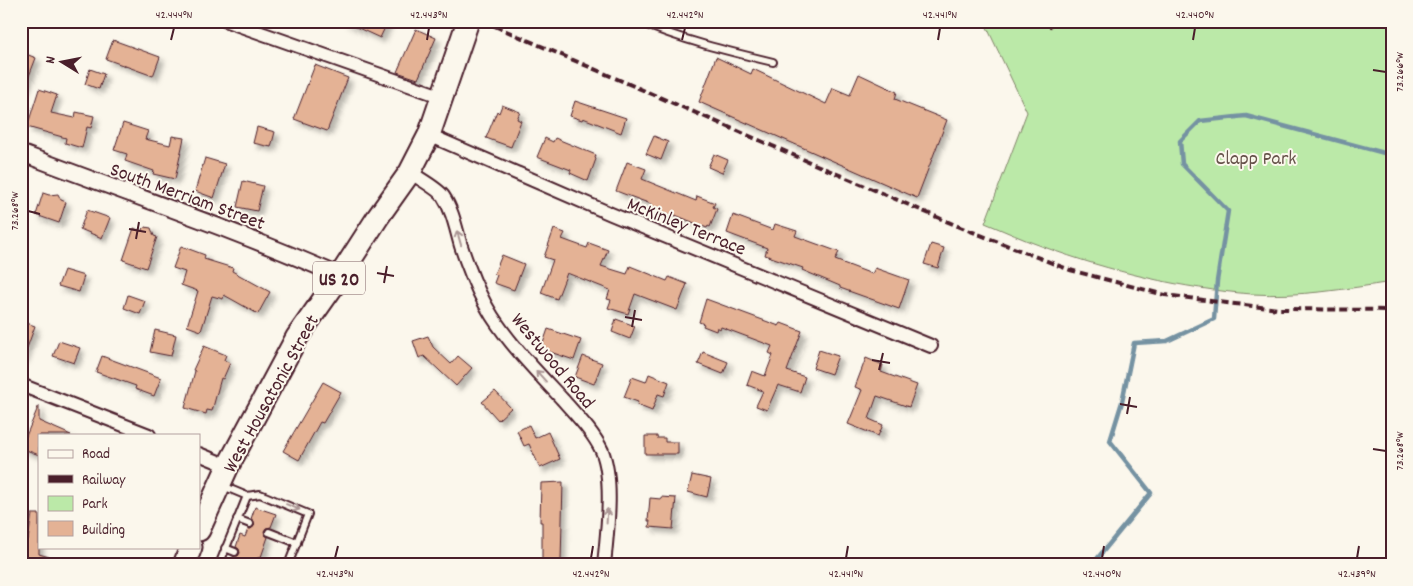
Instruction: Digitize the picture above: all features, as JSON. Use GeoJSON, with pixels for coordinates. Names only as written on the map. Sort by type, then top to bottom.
{"type":"FeatureCollection","features":[{"type":"Feature","properties":{"kind":"highway","name":"West Housatonic Street"},"geometry":{"type":"LineString","coordinates":[[200,528],[223,475],[297,336],[410,172],[429,135],[468,21]]}},
{"type":"Feature","properties":{"kind":"highway"},"geometry":{"type":"LineString","coordinates":[[184,565],[191,548]]}},
{"type":"Feature","properties":{"kind":"street"},"geometry":{"type":"LineString","coordinates":[[227,21],[443,97]]}},
{"type":"Feature","properties":{"kind":"street","name":"McKinley Terrace"},"geometry":{"type":"LineString","coordinates":[[429,135],[612,214],[931,346]]}},
{"type":"Feature","properties":{"kind":"street","name":"South Merriam Street"},"geometry":{"type":"LineString","coordinates":[[21,153],[173,209],[297,257],[340,276]]}},
{"type":"Feature","properties":{"kind":"street","name":"Westwood Road"},"geometry":{"type":"LineString","coordinates":[[410,172],[442,194],[451,212],[477,289],[491,315],[513,346],[576,414],[595,438],[603,453],[607,472],[608,496],[604,565]]}},
{"type":"Feature","properties":{"kind":"street"},"geometry":{"type":"LineString","coordinates":[[21,385],[146,434]]}},
{"type":"Feature","properties":{"kind":"street"},"geometry":{"type":"LineString","coordinates":[[200,455],[223,475]]}},
{"type":"Feature","properties":{"kind":"lane"},"geometry":{"type":"LineString","coordinates":[[637,21],[704,45],[773,62]]}},
{"type":"Feature","properties":{"kind":"lane"},"geometry":{"type":"LineString","coordinates":[[223,475],[247,496],[260,494],[308,514],[288,565]]}},
{"type":"Feature","properties":{"kind":"lane"},"geometry":{"type":"LineString","coordinates":[[219,565],[224,548],[247,496]]}},
{"type":"Feature","properties":{"kind":"lane"},"geometry":{"type":"LineString","coordinates":[[237,519],[250,524]]}},
{"type":"Feature","properties":{"kind":"lane"},"geometry":{"type":"LineString","coordinates":[[269,532],[297,543]]}},
{"type":"Feature","properties":{"kind":"lane"},"geometry":{"type":"LineString","coordinates":[[224,548],[235,552]]}},
{"type":"Feature","properties":{"kind":"lane"},"geometry":{"type":"LineString","coordinates":[[260,562],[268,565]]}},
{"type":"Feature","properties":{"kind":"path"},"geometry":{"type":"LineString","coordinates":[[1050,28],[1051,21]]}},
{"type":"Feature","properties":{"kind":"green space","name":"Clapp Park"},"geometry":{"type":"Polygon","coordinates":[[[984,21],[1392,21],[1392,282],[1322,292],[1270,295],[1226,292],[1146,278],[1094,264],[985,223],[1027,112],[984,21]]]}},
{"type":"Feature","properties":{"kind":"building"},"geometry":{"type":"Polygon","coordinates":[[[343,21],[388,21],[380,38],[343,21]]]}},
{"type":"Feature","properties":{"kind":"building"},"geometry":{"type":"Polygon","coordinates":[[[416,29],[436,38],[418,79],[397,72],[416,29]]]}},
{"type":"Feature","properties":{"kind":"building"},"geometry":{"type":"Polygon","coordinates":[[[113,40],[160,57],[153,76],[106,59],[113,40]]]}},
{"type":"Feature","properties":{"kind":"building"},"geometry":{"type":"Polygon","coordinates":[[[21,52],[36,58],[22,94],[21,94],[21,52]]]}},
{"type":"Feature","properties":{"kind":"building"},"geometry":{"type":"Polygon","coordinates":[[[716,57],[751,74],[753,69],[826,104],[833,88],[850,95],[859,74],[897,92],[895,99],[947,120],[917,198],[699,102],[716,57]]]}},
{"type":"Feature","properties":{"kind":"building"},"geometry":{"type":"Polygon","coordinates":[[[315,65],[348,78],[327,131],[294,119],[315,65]]]}},
{"type":"Feature","properties":{"kind":"building"},"geometry":{"type":"Polygon","coordinates":[[[90,69],[104,74],[99,89],[85,84],[90,69]]]}},
{"type":"Feature","properties":{"kind":"building"},"geometry":{"type":"Polygon","coordinates":[[[39,89],[57,95],[51,113],[75,118],[76,112],[94,116],[91,128],[87,127],[82,148],[65,143],[66,138],[27,127],[39,89]]]}},
{"type":"Feature","properties":{"kind":"building"},"geometry":{"type":"Polygon","coordinates":[[[575,101],[626,118],[621,133],[583,118],[582,120],[570,116],[575,101]]]}},
{"type":"Feature","properties":{"kind":"building"},"geometry":{"type":"Polygon","coordinates":[[[502,105],[520,112],[517,119],[521,121],[511,147],[486,138],[497,111],[499,113],[502,105]]]}},
{"type":"Feature","properties":{"kind":"building"},"geometry":{"type":"Polygon","coordinates":[[[123,123],[148,131],[145,139],[170,145],[172,136],[184,138],[175,179],[153,174],[154,171],[125,161],[127,154],[114,150],[123,123]]]}},
{"type":"Feature","properties":{"kind":"building"},"geometry":{"type":"Polygon","coordinates":[[[257,127],[275,132],[271,147],[253,143],[257,127]]]}},
{"type":"Feature","properties":{"kind":"building"},"geometry":{"type":"Polygon","coordinates":[[[654,136],[668,142],[661,160],[646,154],[654,136]]]}},
{"type":"Feature","properties":{"kind":"building"},"geometry":{"type":"Polygon","coordinates":[[[545,138],[553,142],[555,138],[596,155],[588,181],[570,173],[571,170],[537,157],[545,138]]]}},
{"type":"Feature","properties":{"kind":"building"},"geometry":{"type":"Polygon","coordinates":[[[714,154],[728,160],[722,173],[708,167],[714,154]]]}},
{"type":"Feature","properties":{"kind":"building"},"geometry":{"type":"Polygon","coordinates":[[[205,158],[225,164],[214,198],[195,191],[205,158]]]}},
{"type":"Feature","properties":{"kind":"building"},"geometry":{"type":"Polygon","coordinates":[[[627,162],[646,169],[642,179],[696,201],[697,196],[715,203],[713,207],[717,209],[710,227],[708,226],[707,228],[675,215],[675,217],[650,207],[651,204],[616,191],[627,162]]]}},
{"type":"Feature","properties":{"kind":"building"},"geometry":{"type":"Polygon","coordinates":[[[243,181],[263,186],[257,211],[237,207],[243,181]]]}},
{"type":"Feature","properties":{"kind":"building"},"geometry":{"type":"Polygon","coordinates":[[[43,193],[49,195],[58,194],[61,200],[66,202],[59,223],[36,215],[43,193]]]}},
{"type":"Feature","properties":{"kind":"building"},"geometry":{"type":"Polygon","coordinates":[[[87,210],[110,218],[102,238],[80,229],[87,210]]]}},
{"type":"Feature","properties":{"kind":"building"},"geometry":{"type":"Polygon","coordinates":[[[733,215],[773,230],[775,224],[797,231],[795,236],[839,252],[835,260],[872,274],[875,268],[909,280],[899,309],[840,288],[840,286],[802,270],[803,268],[765,255],[767,248],[727,233],[733,215]]]}},
{"type":"Feature","properties":{"kind":"building"},"geometry":{"type":"Polygon","coordinates":[[[145,227],[151,228],[154,236],[157,237],[146,268],[123,260],[134,228],[141,231],[145,227]]]}},
{"type":"Feature","properties":{"kind":"building"},"geometry":{"type":"Polygon","coordinates":[[[554,229],[565,233],[562,239],[587,248],[589,243],[608,250],[601,266],[627,274],[630,266],[667,281],[669,277],[687,284],[677,310],[635,294],[628,314],[608,308],[611,300],[607,299],[610,290],[567,273],[557,299],[541,293],[553,260],[544,257],[554,229]]]}},
{"type":"Feature","properties":{"kind":"building"},"geometry":{"type":"Polygon","coordinates":[[[931,244],[944,248],[938,268],[924,264],[931,244]]]}},
{"type":"Feature","properties":{"kind":"building"},"geometry":{"type":"Polygon","coordinates":[[[181,246],[205,255],[204,259],[233,268],[232,271],[270,292],[258,314],[224,295],[223,299],[212,296],[201,331],[187,326],[198,291],[181,285],[185,272],[173,268],[181,246]]]}},
{"type":"Feature","properties":{"kind":"building"},"geometry":{"type":"Polygon","coordinates":[[[502,255],[524,264],[514,290],[494,283],[497,275],[494,274],[502,255]]]}},
{"type":"Feature","properties":{"kind":"building"},"geometry":{"type":"Polygon","coordinates":[[[64,270],[84,276],[79,292],[58,286],[64,270]]]}},
{"type":"Feature","properties":{"kind":"building"},"geometry":{"type":"Polygon","coordinates":[[[128,295],[145,301],[140,314],[124,308],[128,295]]]}},
{"type":"Feature","properties":{"kind":"building"},"geometry":{"type":"Polygon","coordinates":[[[706,299],[779,326],[781,323],[802,331],[787,371],[805,377],[800,392],[778,385],[767,410],[756,406],[763,391],[747,385],[752,371],[765,376],[773,355],[769,353],[772,346],[721,327],[720,329],[717,327],[716,331],[703,326],[704,324],[699,322],[706,299]]]}},
{"type":"Feature","properties":{"kind":"building"},"geometry":{"type":"Polygon","coordinates":[[[616,319],[635,326],[630,339],[612,332],[616,319]]]}},
{"type":"Feature","properties":{"kind":"building"},"geometry":{"type":"Polygon","coordinates":[[[21,321],[35,326],[23,359],[21,359],[21,321]]]}},
{"type":"Feature","properties":{"kind":"building"},"geometry":{"type":"Polygon","coordinates":[[[548,329],[581,340],[574,360],[541,349],[548,329]]]}},
{"type":"Feature","properties":{"kind":"building"},"geometry":{"type":"Polygon","coordinates":[[[155,330],[176,335],[171,356],[150,352],[155,330]]]}},
{"type":"Feature","properties":{"kind":"building"},"geometry":{"type":"Polygon","coordinates":[[[428,336],[433,347],[451,364],[458,356],[472,368],[456,386],[424,356],[419,358],[413,341],[428,336]]]}},
{"type":"Feature","properties":{"kind":"building"},"geometry":{"type":"Polygon","coordinates":[[[59,341],[80,348],[74,363],[53,356],[59,341]]]}},
{"type":"Feature","properties":{"kind":"building"},"geometry":{"type":"Polygon","coordinates":[[[204,346],[226,355],[224,360],[230,363],[223,379],[221,378],[212,411],[207,410],[206,414],[185,408],[195,371],[193,370],[204,346]]]}},
{"type":"Feature","properties":{"kind":"building"},"geometry":{"type":"Polygon","coordinates":[[[819,350],[838,356],[831,374],[813,368],[819,350]]]}},
{"type":"Feature","properties":{"kind":"building"},"geometry":{"type":"Polygon","coordinates":[[[703,352],[728,362],[723,374],[698,364],[703,352]]]}},
{"type":"Feature","properties":{"kind":"building"},"geometry":{"type":"Polygon","coordinates":[[[102,356],[161,378],[154,396],[135,389],[136,386],[96,372],[102,356]]]}},
{"type":"Feature","properties":{"kind":"building"},"geometry":{"type":"Polygon","coordinates":[[[583,356],[602,363],[594,384],[575,377],[583,356]]]}},
{"type":"Feature","properties":{"kind":"building"},"geometry":{"type":"Polygon","coordinates":[[[866,358],[883,365],[881,372],[917,385],[909,407],[877,396],[869,419],[883,425],[878,436],[848,424],[862,390],[855,387],[866,358]]]}},
{"type":"Feature","properties":{"kind":"building"},"geometry":{"type":"Polygon","coordinates":[[[649,374],[669,382],[664,396],[658,394],[652,411],[637,405],[638,402],[624,397],[632,377],[646,382],[649,374]]]}},
{"type":"Feature","properties":{"kind":"building"},"geometry":{"type":"Polygon","coordinates":[[[323,382],[341,392],[323,423],[320,422],[299,460],[283,451],[323,382]]]}},
{"type":"Feature","properties":{"kind":"building"},"geometry":{"type":"Polygon","coordinates":[[[495,391],[511,408],[498,420],[482,402],[495,391]]]}},
{"type":"Feature","properties":{"kind":"building"},"geometry":{"type":"Polygon","coordinates":[[[39,405],[39,421],[69,434],[38,434],[38,455],[21,448],[39,405]]]}},
{"type":"Feature","properties":{"kind":"building"},"geometry":{"type":"Polygon","coordinates":[[[529,425],[535,438],[548,432],[560,459],[540,468],[529,444],[524,446],[517,431],[529,425]]]}},
{"type":"Feature","properties":{"kind":"building"},"geometry":{"type":"Polygon","coordinates":[[[645,436],[665,438],[665,442],[678,442],[678,454],[645,454],[645,436]]]}},
{"type":"Feature","properties":{"kind":"building"},"geometry":{"type":"Polygon","coordinates":[[[692,475],[711,479],[707,497],[688,492],[692,475]]]}},
{"type":"Feature","properties":{"kind":"building"},"geometry":{"type":"Polygon","coordinates":[[[563,482],[561,561],[542,562],[541,483],[563,482]]]}},
{"type":"Feature","properties":{"kind":"building"},"geometry":{"type":"Polygon","coordinates":[[[661,497],[676,498],[673,529],[649,527],[650,498],[661,499],[661,497]]]}},
{"type":"Feature","properties":{"kind":"building"},"geometry":{"type":"Polygon","coordinates":[[[255,507],[276,514],[271,527],[266,528],[264,531],[268,537],[261,557],[256,560],[256,565],[239,565],[231,562],[233,557],[238,556],[240,553],[236,547],[240,535],[245,537],[248,529],[254,526],[254,521],[251,519],[255,507]]]}},
{"type":"Feature","properties":{"kind":"building"},"geometry":{"type":"Polygon","coordinates":[[[32,514],[38,514],[39,554],[63,561],[62,565],[23,565],[26,555],[21,554],[21,537],[28,540],[32,514]]]}},
{"type":"Feature","properties":{"kind":"waterway"},"geometry":{"type":"LineString","coordinates":[[1092,565],[1151,493],[1110,441],[1122,402],[1134,343],[1167,341],[1214,319],[1217,281],[1228,211],[1182,164],[1180,141],[1200,121],[1246,116],[1388,154],[1392,153]]}},
{"type":"Feature","properties":{"kind":"railway"},"geometry":{"type":"LineString","coordinates":[[483,21],[960,227],[1070,270],[1165,295],[1227,303],[1278,309],[1392,310]]}}]}
